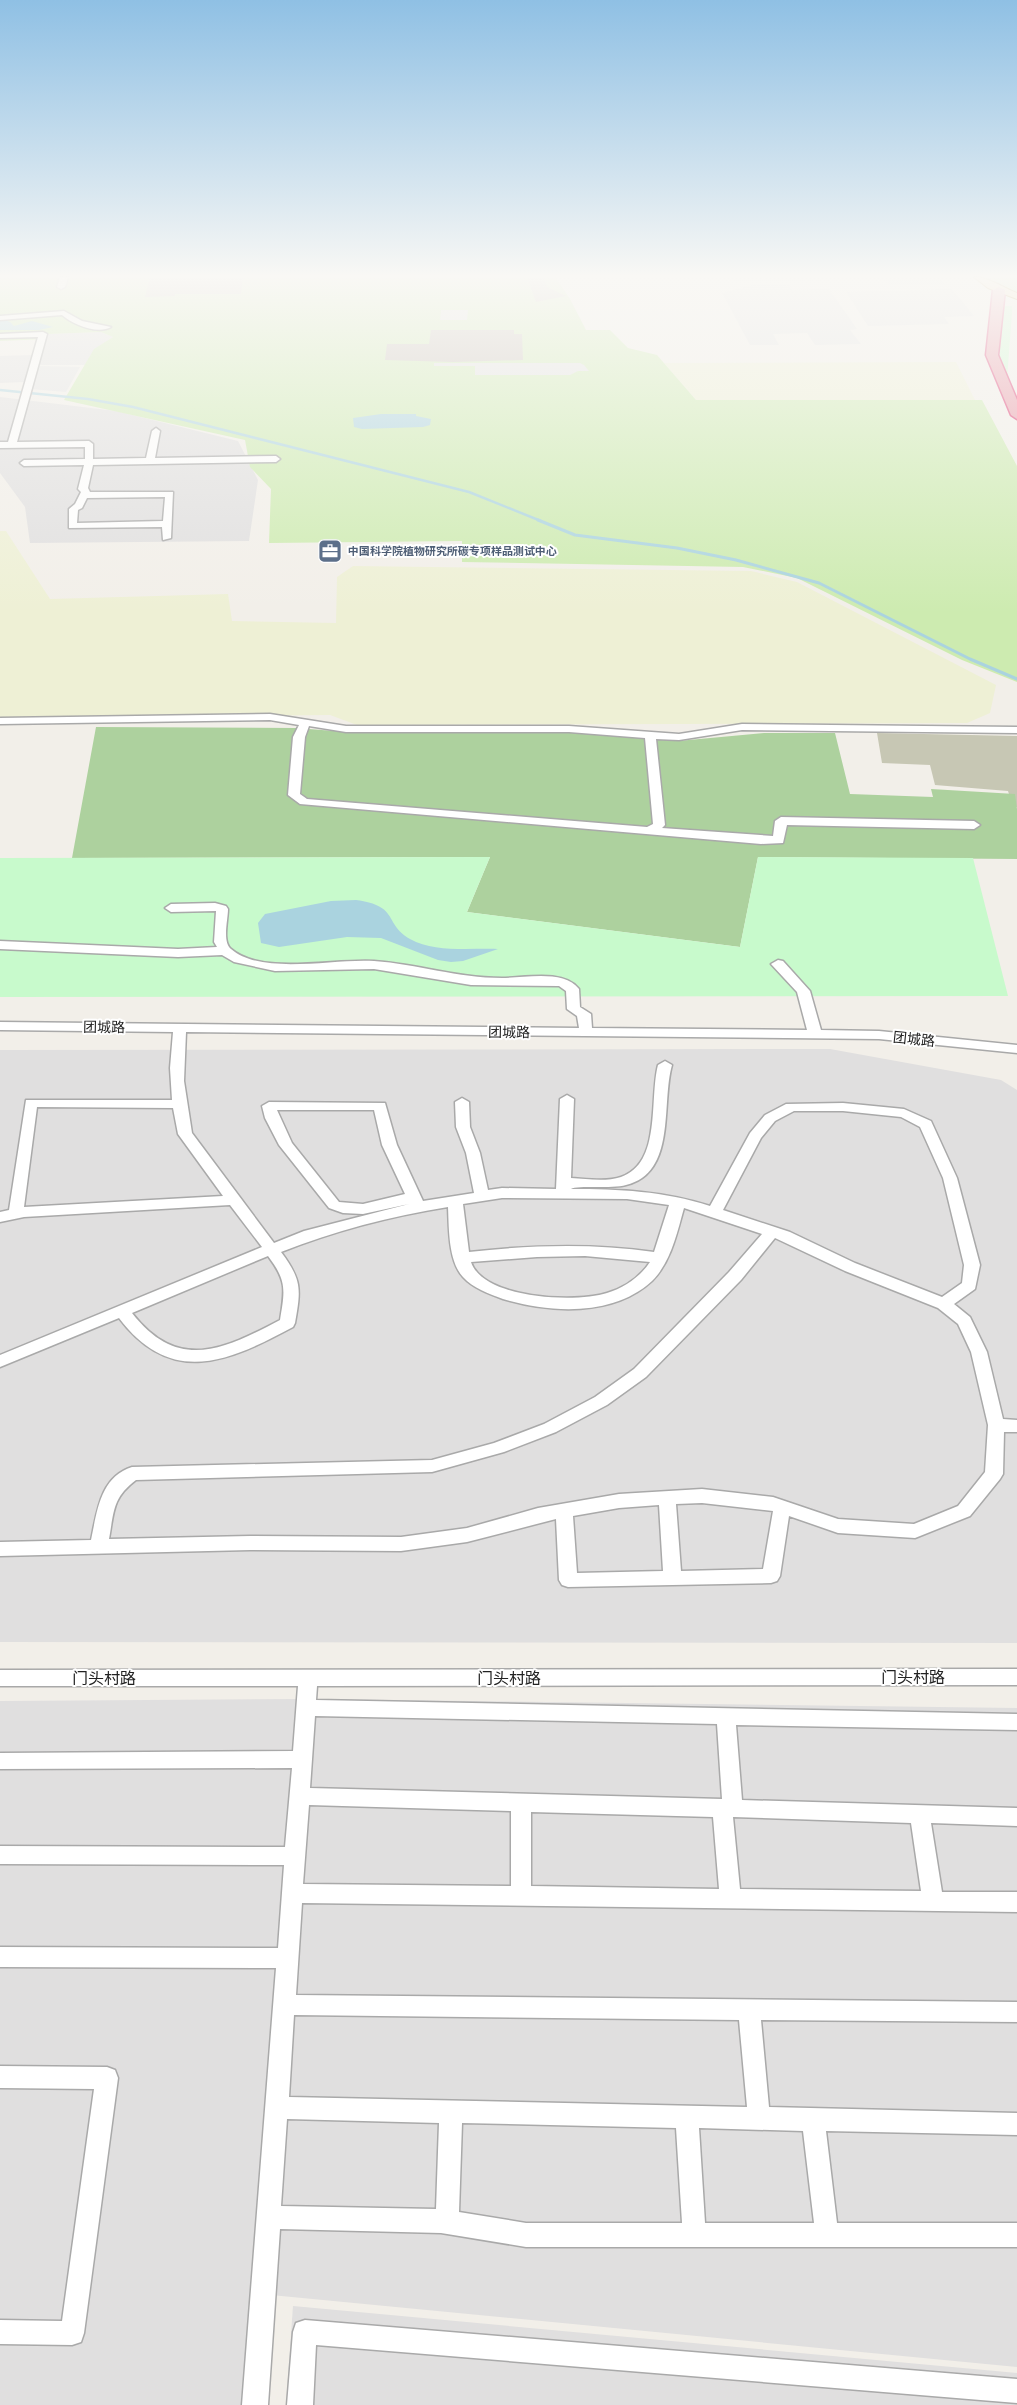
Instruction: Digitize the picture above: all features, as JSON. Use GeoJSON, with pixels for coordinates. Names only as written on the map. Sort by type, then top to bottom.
{"type":"FeatureCollection","features":[{"type":"Feature","properties":{"kind":"highway"},"geometry":{"type":"LineString","coordinates":[[1006,389],[1017,415]]}},
{"type":"Feature","properties":{"kind":"street"},"geometry":{"type":"LineString","coordinates":[[12,445],[27,389]]}},
{"type":"Feature","properties":{"kind":"street"},"geometry":{"type":"LineString","coordinates":[[150,462],[156,431]]}},
{"type":"Feature","properties":{"kind":"street"},"geometry":{"type":"LineString","coordinates":[[0,445],[89,444],[89,461],[83,489],[86,491],[79,506],[74,509],[72,526],[167,524]]}},
{"type":"Feature","properties":{"kind":"street"},"geometry":{"type":"LineString","coordinates":[[24,463],[276,459]]}},
{"type":"Feature","properties":{"kind":"street"},"geometry":{"type":"LineString","coordinates":[[84,495],[170,494],[166,538]]}},
{"type":"Feature","properties":{"kind":"street"},"geometry":{"type":"LineString","coordinates":[[0,720],[270,718],[346,729],[570,729],[679,737],[742,727],[1017,730]]}},
{"type":"Feature","properties":{"kind":"street"},"geometry":{"type":"LineString","coordinates":[[305,723],[299,736],[294,795],[304,802],[594,828],[650,830],[761,840],[779,840],[782,821],[974,825]]}},
{"type":"Feature","properties":{"kind":"street"},"geometry":{"type":"LineString","coordinates":[[650,830],[659,825],[650,745],[652,736]]}},
{"type":"Feature","properties":{"kind":"street"},"geometry":{"type":"LineString","coordinates":[[172,908],[215,907],[222,909],[220,942],[225,951],[232,957],[268,965],[372,965],[406,969],[440,978],[473,982],[562,982],[572,989],[574,1009],[584,1014],[586,1032]]}},
{"type":"Feature","properties":{"kind":"street"},"geometry":{"type":"LineString","coordinates":[[0,945],[178,953],[225,951]]}},
{"type":"Feature","properties":{"kind":"street"},"geometry":{"type":"LineString","coordinates":[[778,964],[803,991],[815,1035]]}},
{"type":"Feature","properties":{"kind":"street","name":"团城路"},"geometry":{"type":"LineString","coordinates":[[0,1026],[879,1035],[1017,1049]]}},
{"type":"Feature","properties":{"kind":"street"},"geometry":{"type":"LineString","coordinates":[[122,1311],[131,1326],[144,1340],[167,1352],[197,1358],[257,1339],[287,1323],[292,1294],[288,1272],[185,1134],[179,1104],[176,1051],[180,1028]]}},
{"type":"Feature","properties":{"kind":"street"},"geometry":{"type":"LineString","coordinates":[[416,1202],[387,1141],[380,1106],[269,1106],[270,1116],[277,1131],[334,1205],[344,1210],[354,1210],[416,1202],[455,1202],[502,1194],[626,1181],[640,1173],[653,1154],[658,1135],[660,1087],[665,1065]]}},
{"type":"Feature","properties":{"kind":"street"},"geometry":{"type":"LineString","coordinates":[[563,1188],[567,1099]]}},
{"type":"Feature","properties":{"kind":"street"},"geometry":{"type":"LineString","coordinates":[[462,1102],[463,1128],[473,1154],[482,1197]]}},
{"type":"Feature","properties":{"kind":"street"},"geometry":{"type":"LineString","coordinates":[[16,1213],[31,1103],[179,1104]]}},
{"type":"Feature","properties":{"kind":"street"},"geometry":{"type":"LineString","coordinates":[[714,1213],[754,1136],[770,1118],[791,1107],[843,1107],[904,1113],[926,1124],[950,1178],[972,1265],[969,1286],[944,1304]]}},
{"type":"Feature","properties":{"kind":"street"},"geometry":{"type":"LineString","coordinates":[[0,1549],[250,1543],[401,1544],[467,1535],[538,1515],[619,1501],[702,1496],[773,1504],[838,1526],[915,1531],[964,1511],[994,1474],[996,1426],[979,1352],[964,1321],[944,1304],[850,1267],[772,1232],[678,1201],[563,1188]]}},
{"type":"Feature","properties":{"kind":"street"},"geometry":{"type":"LineString","coordinates":[[0,1216],[16,1213],[234,1200]]}},
{"type":"Feature","properties":{"kind":"street"},"geometry":{"type":"LineString","coordinates":[[455,1202],[459,1242],[467,1272],[491,1290],[519,1299],[556,1302],[612,1298],[632,1288],[654,1268],[678,1201]]}},
{"type":"Feature","properties":{"kind":"street"},"geometry":{"type":"LineString","coordinates":[[0,1361],[122,1311],[205,1274],[309,1235],[416,1202]]}},
{"type":"Feature","properties":{"kind":"street"},"geometry":{"type":"LineString","coordinates":[[99,1547],[107,1503],[116,1486],[132,1474],[432,1466],[498,1448],[550,1428],[601,1401],[640,1373],[735,1276],[772,1232]]}},
{"type":"Feature","properties":{"kind":"street"},"geometry":{"type":"LineString","coordinates":[[463,1258],[539,1250],[587,1249],[658,1258]]}},
{"type":"Feature","properties":{"kind":"street"},"geometry":{"type":"LineString","coordinates":[[996,1426],[1017,1426]]}},
{"type":"Feature","properties":{"kind":"street"},"geometry":{"type":"LineString","coordinates":[[667,1498],[673,1578]]}},
{"type":"Feature","properties":{"kind":"street"},"geometry":{"type":"LineString","coordinates":[[564,1511],[568,1580],[771,1576],[782,1507]]}},
{"type":"Feature","properties":{"kind":"street","name":"门头村路"},"geometry":{"type":"LineString","coordinates":[[0,1678],[1017,1677]]}},
{"type":"Feature","properties":{"kind":"street"},"geometry":{"type":"LineString","coordinates":[[255,2405],[308,1678]]}},
{"type":"Feature","properties":{"kind":"street"},"geometry":{"type":"LineString","coordinates":[[306,1708],[1017,1722]]}},
{"type":"Feature","properties":{"kind":"street"},"geometry":{"type":"LineString","coordinates":[[726,1716],[730,1899]]}},
{"type":"Feature","properties":{"kind":"street"},"geometry":{"type":"LineString","coordinates":[[0,1761],[302,1759]]}},
{"type":"Feature","properties":{"kind":"street"},"geometry":{"type":"LineString","coordinates":[[300,1796],[1017,1817]]}},
{"type":"Feature","properties":{"kind":"street"},"geometry":{"type":"LineString","coordinates":[[521,1802],[521,1896]]}},
{"type":"Feature","properties":{"kind":"street"},"geometry":{"type":"LineString","coordinates":[[920,1815],[933,1899]]}},
{"type":"Feature","properties":{"kind":"street"},"geometry":{"type":"LineString","coordinates":[[0,1855],[295,1856]]}},
{"type":"Feature","properties":{"kind":"street"},"geometry":{"type":"LineString","coordinates":[[293,1893],[730,1899],[933,1899],[1017,1902]]}},
{"type":"Feature","properties":{"kind":"street"},"geometry":{"type":"LineString","coordinates":[[0,1957],[288,1958]]}},
{"type":"Feature","properties":{"kind":"street"},"geometry":{"type":"LineString","coordinates":[[284,2005],[1017,2012]]}},
{"type":"Feature","properties":{"kind":"street"},"geometry":{"type":"LineString","coordinates":[[749,2009],[759,2117]]}},
{"type":"Feature","properties":{"kind":"street"},"geometry":{"type":"LineString","coordinates":[[0,2077],[107,2078],[72,2333],[0,2332]]}},
{"type":"Feature","properties":{"kind":"street"},"geometry":{"type":"LineString","coordinates":[[277,2108],[1017,2124]]}},
{"type":"Feature","properties":{"kind":"street"},"geometry":{"type":"LineString","coordinates":[[447,2222],[451,2112]]}},
{"type":"Feature","properties":{"kind":"street"},"geometry":{"type":"LineString","coordinates":[[687,2117],[694,2235]]}},
{"type":"Feature","properties":{"kind":"street"},"geometry":{"type":"LineString","coordinates":[[813,2120],[827,2235]]}},
{"type":"Feature","properties":{"kind":"street"},"geometry":{"type":"LineString","coordinates":[[269,2217],[447,2222],[526,2234],[1017,2234]]}},
{"type":"Feature","properties":{"kind":"street"},"geometry":{"type":"LineString","coordinates":[[300,2405],[305,2332],[1017,2391]]}},
{"type":"Feature","properties":{"kind":"shaded area"},"geometry":{"type":"Polygon","coordinates":[[[33,389],[68,389],[66,392],[33,389]]]}},
{"type":"Feature","properties":{"kind":"shaded area"},"geometry":{"type":"Polygon","coordinates":[[[687,389],[970,389],[975,400],[696,400],[687,389]]]}},
{"type":"Feature","properties":{"kind":"shaded area"},"geometry":{"type":"Polygon","coordinates":[[[0,397],[116,411],[238,441],[258,480],[249,541],[30,543],[25,507],[0,473],[0,397]]]}},
{"type":"Feature","properties":{"kind":"shaded area"},"geometry":{"type":"Polygon","coordinates":[[[0,531],[6,531],[50,599],[228,594],[232,621],[336,623],[337,577],[353,566],[751,571],[797,582],[996,685],[990,713],[967,723],[357,725],[330,715],[0,718],[0,531]]]}},
{"type":"Feature","properties":{"kind":"shaded area"},"geometry":{"type":"Polygon","coordinates":[[[877,733],[1017,736],[1017,807],[1013,807],[1008,791],[935,785],[930,765],[882,763],[877,733]]]}},
{"type":"Feature","properties":{"kind":"shaded area"},"geometry":{"type":"Polygon","coordinates":[[[830,1049],[1001,1080],[1017,1090],[1017,1643],[0,1642],[0,1050],[830,1049]]]}},
{"type":"Feature","properties":{"kind":"shaded area"},"geometry":{"type":"Polygon","coordinates":[[[307,1699],[1017,1708],[1017,2367],[271,2295],[264,2405],[0,2405],[0,1701],[307,1699]]]}},
{"type":"Feature","properties":{"kind":"shaded area"},"geometry":{"type":"Polygon","coordinates":[[[293,2306],[1017,2373],[1017,2405],[286,2405],[293,2306]]]}},
{"type":"Feature","properties":{"kind":"green space"},"geometry":{"type":"Polygon","coordinates":[[[70,389],[687,389],[696,400],[982,400],[1017,466],[1017,682],[962,660],[797,578],[743,567],[462,562],[462,541],[269,543],[271,489],[250,467],[245,440],[64,400],[70,389]]]}},
{"type":"Feature","properties":{"kind":"green space"},"geometry":{"type":"Polygon","coordinates":[[[96,727],[296,728],[347,732],[576,733],[678,741],[764,733],[835,733],[850,794],[933,797],[931,789],[1015,794],[1017,809],[1017,859],[758,857],[740,947],[467,912],[490,857],[72,858],[96,727]]]}},
{"type":"Feature","properties":{"kind":"green space"},"geometry":{"type":"Polygon","coordinates":[[[490,857],[467,912],[740,947],[758,857],[973,858],[1008,996],[0,997],[0,858],[490,857]]]}},
{"type":"Feature","properties":{"kind":"water"},"geometry":{"type":"Polygon","coordinates":[[[381,414],[416,414],[416,416],[431,419],[430,425],[423,427],[362,429],[354,427],[353,418],[381,414]]]}},
{"type":"Feature","properties":{"kind":"water"},"geometry":{"type":"Polygon","coordinates":[[[356,900],[379,906],[402,933],[420,943],[453,949],[498,949],[463,961],[451,962],[438,960],[381,938],[347,937],[279,947],[261,943],[258,923],[265,914],[331,901],[356,900]]]}},
{"type":"Feature","properties":{"kind":"waterway"},"geometry":{"type":"LineString","coordinates":[[0,390],[88,399],[133,407],[469,492],[541,521]]}},
{"type":"Feature","properties":{"kind":"waterway"},"geometry":{"type":"LineString","coordinates":[[538,520],[575,535],[677,548],[736,560],[819,583],[970,659],[1017,679]]}},
{"type":"Feature","properties":{"kind":"place","name":"中国科学院植物研究所碳专项样品测试中心"},"geometry":{"type":"Point","coordinates":[330,551]}}]}
